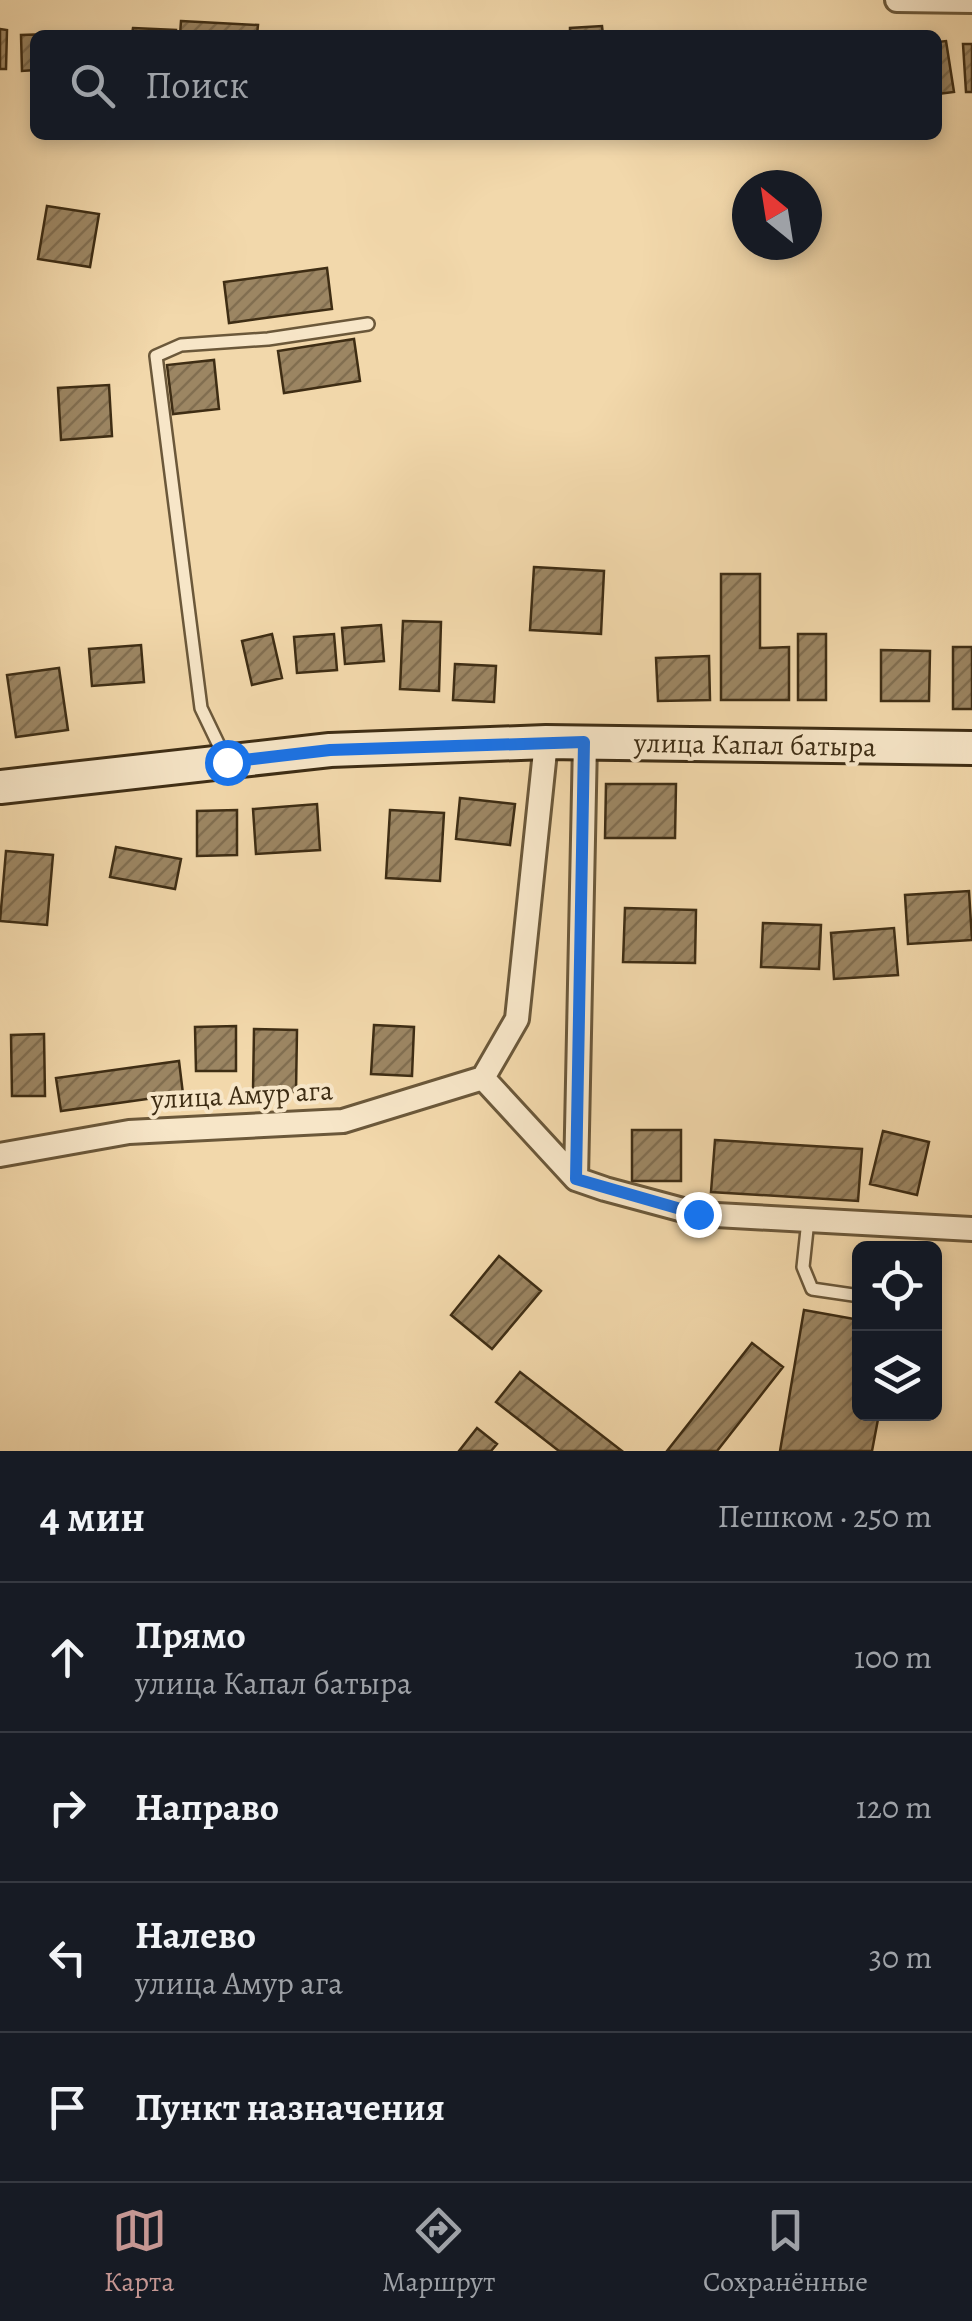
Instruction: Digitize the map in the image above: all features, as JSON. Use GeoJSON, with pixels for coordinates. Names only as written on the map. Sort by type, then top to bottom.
{"type":"FeatureCollection","features":[{"type":"Feature","properties":{"kind":"main road","name":"улица Капал батыра"},"geometry":{"type":"LineString","coordinates":[[0,787],[330,750],[546,742],[972,748]]}},
{"type":"Feature","properties":{"kind":"street"},"geometry":{"type":"LineString","coordinates":[[897,0],[972,2]]}},
{"type":"Feature","properties":{"kind":"street"},"geometry":{"type":"LineString","coordinates":[[546,742],[517,1018],[483,1078],[576,1179],[698,1214],[972,1229]]}},
{"type":"Feature","properties":{"kind":"street"},"geometry":{"type":"LineString","coordinates":[[576,1179],[584,742]]}},
{"type":"Feature","properties":{"kind":"street","name":"улица Амур ага"},"geometry":{"type":"LineString","coordinates":[[0,1155],[128,1132],[344,1121],[483,1078]]}},
{"type":"Feature","properties":{"kind":"lane"},"geometry":{"type":"LineString","coordinates":[[227,762],[201,708],[156,356],[181,345],[268,339],[368,324]]}},
{"type":"Feature","properties":{"kind":"lane"},"geometry":{"type":"LineString","coordinates":[[808,1220],[803,1267],[812,1290],[852,1295]]}},
{"type":"Feature","properties":{"kind":"building"},"geometry":{"type":"Polygon","coordinates":[[[181,21],[258,25],[258,30],[180,30],[181,21]]]}},
{"type":"Feature","properties":{"kind":"building"},"geometry":{"type":"Polygon","coordinates":[[[602,26],[602,30],[570,30],[602,26]]]}},
{"type":"Feature","properties":{"kind":"building"},"geometry":{"type":"Polygon","coordinates":[[[0,29],[7,30],[6,69],[0,69],[0,29]]]}},
{"type":"Feature","properties":{"kind":"building"},"geometry":{"type":"Polygon","coordinates":[[[21,35],[30,35],[30,70],[22,71],[21,35]]]}},
{"type":"Feature","properties":{"kind":"building"},"geometry":{"type":"Polygon","coordinates":[[[942,41],[946,41],[954,92],[942,93],[942,41]]]}},
{"type":"Feature","properties":{"kind":"building"},"geometry":{"type":"Polygon","coordinates":[[[963,44],[972,44],[972,92],[966,92],[963,44]]]}},
{"type":"Feature","properties":{"kind":"building"},"geometry":{"type":"Polygon","coordinates":[[[47,206],[99,214],[90,267],[38,259],[47,206]]]}},
{"type":"Feature","properties":{"kind":"building"},"geometry":{"type":"Polygon","coordinates":[[[327,268],[332,309],[229,323],[224,282],[327,268]]]}},
{"type":"Feature","properties":{"kind":"building"},"geometry":{"type":"Polygon","coordinates":[[[354,339],[360,381],[284,393],[278,351],[354,339]]]}},
{"type":"Feature","properties":{"kind":"building"},"geometry":{"type":"Polygon","coordinates":[[[214,360],[219,409],[173,414],[167,365],[214,360]]]}},
{"type":"Feature","properties":{"kind":"building"},"geometry":{"type":"Polygon","coordinates":[[[109,385],[112,436],[61,440],[58,388],[109,385]]]}},
{"type":"Feature","properties":{"kind":"building"},"geometry":{"type":"Polygon","coordinates":[[[534,567],[604,571],[601,634],[530,630],[534,567]]]}},
{"type":"Feature","properties":{"kind":"building"},"geometry":{"type":"Polygon","coordinates":[[[721,574],[760,574],[760,648],[789,647],[789,700],[721,700],[721,574]]]}},
{"type":"Feature","properties":{"kind":"building"},"geometry":{"type":"Polygon","coordinates":[[[403,621],[441,622],[439,691],[400,689],[403,621]]]}},
{"type":"Feature","properties":{"kind":"building"},"geometry":{"type":"Polygon","coordinates":[[[381,625],[384,661],[345,664],[342,628],[381,625]]]}},
{"type":"Feature","properties":{"kind":"building"},"geometry":{"type":"Polygon","coordinates":[[[272,634],[282,678],[252,685],[242,641],[272,634]]]}},
{"type":"Feature","properties":{"kind":"building"},"geometry":{"type":"Polygon","coordinates":[[[334,634],[337,670],[297,673],[294,637],[334,634]]]}},
{"type":"Feature","properties":{"kind":"building"},"geometry":{"type":"Polygon","coordinates":[[[798,634],[826,634],[826,700],[798,700],[798,634]]]}},
{"type":"Feature","properties":{"kind":"building"},"geometry":{"type":"Polygon","coordinates":[[[141,645],[144,682],[92,686],[89,649],[141,645]]]}},
{"type":"Feature","properties":{"kind":"building"},"geometry":{"type":"Polygon","coordinates":[[[953,647],[972,647],[972,709],[953,709],[953,647]]]}},
{"type":"Feature","properties":{"kind":"building"},"geometry":{"type":"Polygon","coordinates":[[[881,650],[930,651],[929,701],[881,701],[881,650]]]}},
{"type":"Feature","properties":{"kind":"building"},"geometry":{"type":"Polygon","coordinates":[[[709,656],[710,700],[658,701],[656,658],[709,656]]]}},
{"type":"Feature","properties":{"kind":"building"},"geometry":{"type":"Polygon","coordinates":[[[455,664],[496,666],[494,702],[453,700],[455,664]]]}},
{"type":"Feature","properties":{"kind":"building"},"geometry":{"type":"Polygon","coordinates":[[[59,668],[68,730],[16,737],[7,675],[59,668]]]}},
{"type":"Feature","properties":{"kind":"building"},"geometry":{"type":"Polygon","coordinates":[[[606,784],[676,784],[675,838],[605,838],[606,784]]]}},
{"type":"Feature","properties":{"kind":"building"},"geometry":{"type":"Polygon","coordinates":[[[460,798],[515,804],[510,845],[456,839],[460,798]]]}},
{"type":"Feature","properties":{"kind":"building"},"geometry":{"type":"Polygon","coordinates":[[[317,804],[320,850],[256,854],[253,809],[317,804]]]}},
{"type":"Feature","properties":{"kind":"building"},"geometry":{"type":"Polygon","coordinates":[[[237,810],[237,855],[197,856],[197,811],[237,810]]]}},
{"type":"Feature","properties":{"kind":"building"},"geometry":{"type":"Polygon","coordinates":[[[390,810],[444,813],[440,881],[386,878],[390,810]]]}},
{"type":"Feature","properties":{"kind":"building"},"geometry":{"type":"Polygon","coordinates":[[[116,847],[181,859],[175,889],[110,877],[116,847]]]}},
{"type":"Feature","properties":{"kind":"building"},"geometry":{"type":"Polygon","coordinates":[[[6,851],[53,855],[47,925],[0,921],[6,851]]]}},
{"type":"Feature","properties":{"kind":"building"},"geometry":{"type":"Polygon","coordinates":[[[969,891],[972,940],[908,944],[905,895],[969,891]]]}},
{"type":"Feature","properties":{"kind":"building"},"geometry":{"type":"Polygon","coordinates":[[[625,908],[696,910],[695,963],[623,962],[625,908]]]}},
{"type":"Feature","properties":{"kind":"building"},"geometry":{"type":"Polygon","coordinates":[[[763,923],[821,925],[819,969],[761,967],[763,923]]]}},
{"type":"Feature","properties":{"kind":"building"},"geometry":{"type":"Polygon","coordinates":[[[894,928],[898,975],[834,979],[831,933],[894,928]]]}},
{"type":"Feature","properties":{"kind":"building"},"geometry":{"type":"Polygon","coordinates":[[[374,1025],[414,1027],[412,1076],[371,1074],[374,1025]]]}},
{"type":"Feature","properties":{"kind":"building"},"geometry":{"type":"Polygon","coordinates":[[[236,1026],[236,1071],[196,1071],[195,1027],[236,1026]]]}},
{"type":"Feature","properties":{"kind":"building"},"geometry":{"type":"Polygon","coordinates":[[[254,1029],[297,1030],[296,1092],[253,1091],[254,1029]]]}},
{"type":"Feature","properties":{"kind":"building"},"geometry":{"type":"Polygon","coordinates":[[[44,1034],[45,1096],[12,1096],[11,1035],[44,1034]]]}},
{"type":"Feature","properties":{"kind":"building"},"geometry":{"type":"Polygon","coordinates":[[[179,1061],[183,1094],[61,1111],[56,1078],[179,1061]]]}},
{"type":"Feature","properties":{"kind":"building"},"geometry":{"type":"Polygon","coordinates":[[[632,1130],[681,1130],[681,1181],[632,1181],[632,1130]]]}},
{"type":"Feature","properties":{"kind":"building"},"geometry":{"type":"Polygon","coordinates":[[[883,1131],[929,1142],[917,1195],[870,1184],[883,1131]]]}},
{"type":"Feature","properties":{"kind":"building"},"geometry":{"type":"Polygon","coordinates":[[[715,1140],[862,1149],[858,1201],[711,1192],[715,1140]]]}},
{"type":"Feature","properties":{"kind":"building"},"geometry":{"type":"Polygon","coordinates":[[[499,1256],[541,1291],[492,1349],[451,1315],[499,1256]]]}},
{"type":"Feature","properties":{"kind":"building"},"geometry":{"type":"Polygon","coordinates":[[[804,1310],[852,1319],[852,1421],[878,1421],[872,1451],[780,1451],[804,1310]]]}},
{"type":"Feature","properties":{"kind":"building"},"geometry":{"type":"Polygon","coordinates":[[[752,1343],[783,1367],[717,1451],[667,1451],[752,1343]]]}},
{"type":"Feature","properties":{"kind":"building"},"geometry":{"type":"Polygon","coordinates":[[[520,1372],[622,1451],[559,1451],[496,1402],[520,1372]]]}},
{"type":"Feature","properties":{"kind":"building"},"geometry":{"type":"Polygon","coordinates":[[[477,1428],[497,1444],[491,1451],[459,1451],[477,1428]]]}},
{"type":"Feature","properties":{"kind":"route"},"geometry":{"type":"LineString","coordinates":[[227,762],[330,750],[584,742],[576,1179],[698,1214]]}}]}
